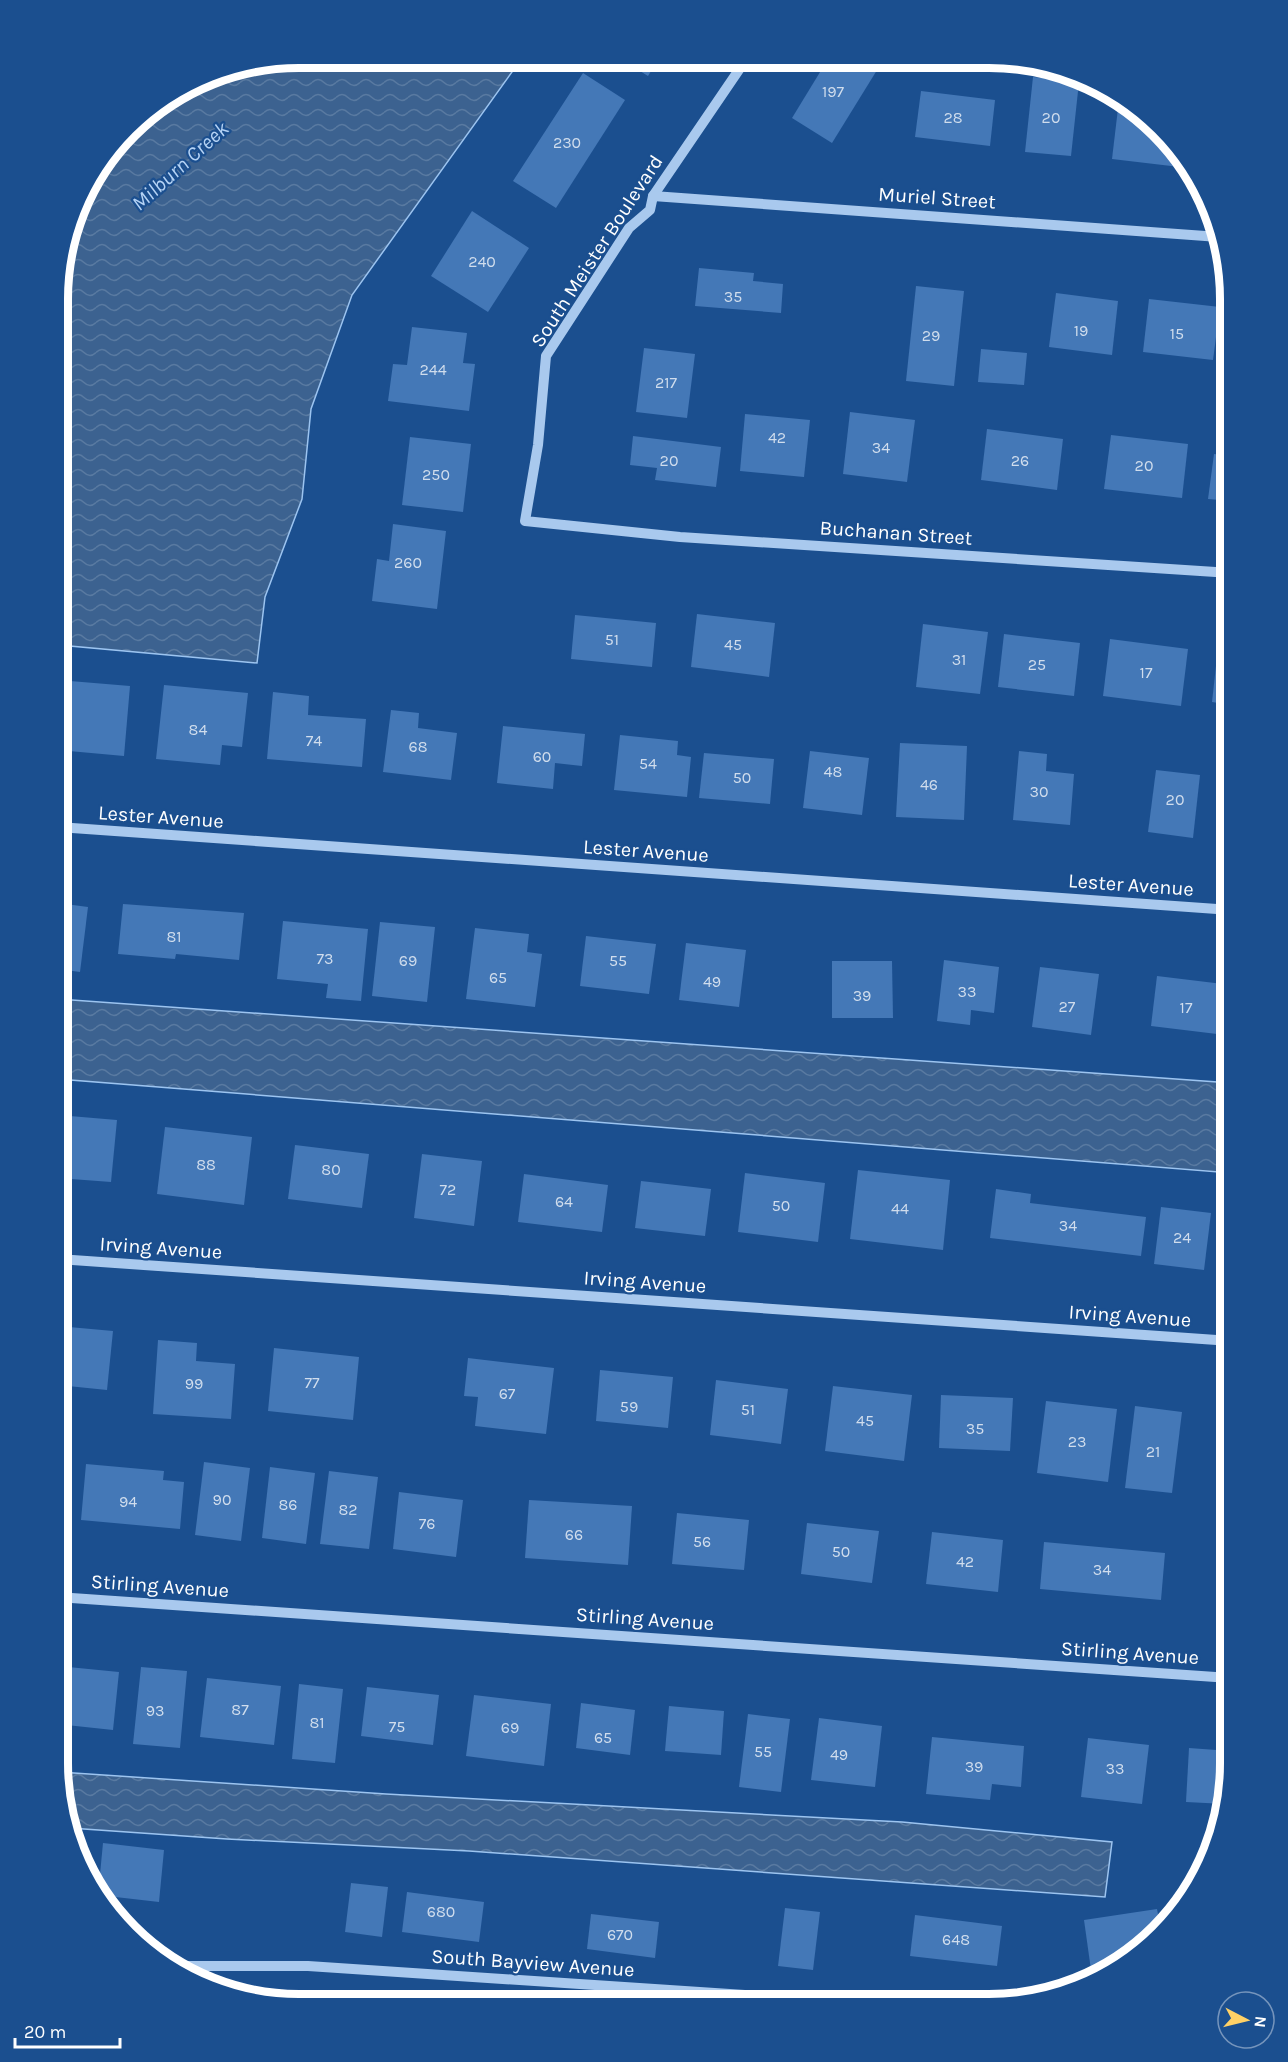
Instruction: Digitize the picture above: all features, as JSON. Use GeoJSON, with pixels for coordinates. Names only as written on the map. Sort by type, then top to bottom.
{"type":"FeatureCollection","features":[{"type":"Feature","properties":{"kind":"street","name":"South Meister Boulevard"},"geometry":{"type":"LineString","coordinates":[[560,525],[525,521],[538,445],[546,356],[629,228],[650,210],[653,196],[740,68]]}},
{"type":"Feature","properties":{"kind":"street","name":"Muriel Street"},"geometry":{"type":"LineString","coordinates":[[653,196],[1212,237]]}},
{"type":"Feature","properties":{"kind":"street","name":"Buchanan Street"},"geometry":{"type":"LineString","coordinates":[[560,525],[681,537],[1220,572]]}},
{"type":"Feature","properties":{"kind":"street","name":"Lester Avenue"},"geometry":{"type":"LineString","coordinates":[[68,828],[1220,909]]}},
{"type":"Feature","properties":{"kind":"street","name":"Irving Avenue"},"geometry":{"type":"LineString","coordinates":[[68,1260],[1220,1340]]}},
{"type":"Feature","properties":{"kind":"street","name":"Stirling Avenue"},"geometry":{"type":"LineString","coordinates":[[68,1598],[1220,1677]]}},
{"type":"Feature","properties":{"kind":"street","name":"South Bayview Avenue"},"geometry":{"type":"LineString","coordinates":[[187,1966],[308,1966],[729,1994]]}},
{"type":"Feature","properties":{"kind":"water","name":"Milburn Creek"},"geometry":{"type":"Polygon","coordinates":[[[283,68],[515,68],[352,295],[311,409],[302,499],[265,597],[257,663],[68,646],[68,283],[75,238],[91,196],[115,158],[135,135],[158,115],[196,91],[238,75],[283,68]]]}},
{"type":"Feature","properties":{"kind":"water"},"geometry":{"type":"Polygon","coordinates":[[[68,1000],[1220,1082],[1220,1172],[68,1080],[68,1000]]]}},
{"type":"Feature","properties":{"kind":"water"},"geometry":{"type":"Polygon","coordinates":[[[68,1773],[386,1794],[902,1822],[1112,1842],[1105,1897],[469,1851],[227,1839],[77,1828],[69,1794],[68,1773]]]}},
{"type":"Feature","properties":{"kind":"building"},"geometry":{"type":"Polygon","coordinates":[[[635,68],[653,68],[648,76],[635,68]]]}},
{"type":"Feature","properties":{"kind":"building"},"geometry":{"type":"Polygon","coordinates":[[[823,68],[878,68],[832,143],[792,118],[823,68]]]}},
{"type":"Feature","properties":{"kind":"building"},"geometry":{"type":"Polygon","coordinates":[[[583,73],[625,100],[556,208],[513,181],[583,73]]]}},
{"type":"Feature","properties":{"kind":"building"},"geometry":{"type":"Polygon","coordinates":[[[1033,77],[1065,81],[1079,85],[1071,156],[1025,152],[1033,77]]]}},
{"type":"Feature","properties":{"kind":"building"},"geometry":{"type":"Polygon","coordinates":[[[921,91],[995,100],[990,146],[915,137],[921,91]]]}},
{"type":"Feature","properties":{"kind":"building"},"geometry":{"type":"Polygon","coordinates":[[[1118,106],[1153,135],[1180,167],[1112,159],[1118,106]]]}},
{"type":"Feature","properties":{"kind":"building"},"geometry":{"type":"Polygon","coordinates":[[[472,211],[529,248],[488,312],[431,276],[472,211]]]}},
{"type":"Feature","properties":{"kind":"building"},"geometry":{"type":"Polygon","coordinates":[[[699,268],[754,273],[753,281],[783,284],[781,313],[695,306],[699,268]]]}},
{"type":"Feature","properties":{"kind":"building"},"geometry":{"type":"Polygon","coordinates":[[[916,286],[964,291],[954,386],[906,381],[916,286]]]}},
{"type":"Feature","properties":{"kind":"building"},"geometry":{"type":"Polygon","coordinates":[[[1056,293],[1118,301],[1112,355],[1049,347],[1056,293]]]}},
{"type":"Feature","properties":{"kind":"building"},"geometry":{"type":"Polygon","coordinates":[[[1149,299],[1220,307],[1213,360],[1143,352],[1149,299]]]}},
{"type":"Feature","properties":{"kind":"building"},"geometry":{"type":"Polygon","coordinates":[[[412,327],[467,333],[463,363],[475,364],[469,411],[388,401],[393,364],[407,365],[412,327]]]}},
{"type":"Feature","properties":{"kind":"building"},"geometry":{"type":"Polygon","coordinates":[[[644,348],[695,354],[687,418],[636,412],[644,348]]]}},
{"type":"Feature","properties":{"kind":"building"},"geometry":{"type":"Polygon","coordinates":[[[981,349],[1027,353],[1024,385],[978,382],[981,349]]]}},
{"type":"Feature","properties":{"kind":"building"},"geometry":{"type":"Polygon","coordinates":[[[850,412],[915,420],[907,482],[843,474],[850,412]]]}},
{"type":"Feature","properties":{"kind":"building"},"geometry":{"type":"Polygon","coordinates":[[[745,414],[810,420],[804,477],[740,471],[745,414]]]}},
{"type":"Feature","properties":{"kind":"building"},"geometry":{"type":"Polygon","coordinates":[[[987,429],[1063,439],[1057,490],[981,480],[987,429]]]}},
{"type":"Feature","properties":{"kind":"building"},"geometry":{"type":"Polygon","coordinates":[[[1111,435],[1188,444],[1182,498],[1104,489],[1111,435]]]}},
{"type":"Feature","properties":{"kind":"building"},"geometry":{"type":"Polygon","coordinates":[[[633,436],[721,447],[716,487],[655,480],[657,468],[630,465],[633,436]]]}},
{"type":"Feature","properties":{"kind":"building"},"geometry":{"type":"Polygon","coordinates":[[[410,437],[471,444],[463,512],[402,505],[410,437]]]}},
{"type":"Feature","properties":{"kind":"building"},"geometry":{"type":"Polygon","coordinates":[[[1214,454],[1220,455],[1220,500],[1208,499],[1214,454]]]}},
{"type":"Feature","properties":{"kind":"building"},"geometry":{"type":"Polygon","coordinates":[[[393,524],[446,531],[437,609],[372,601],[377,559],[389,561],[393,524]]]}},
{"type":"Feature","properties":{"kind":"building"},"geometry":{"type":"Polygon","coordinates":[[[697,614],[775,623],[769,677],[691,667],[697,614]]]}},
{"type":"Feature","properties":{"kind":"building"},"geometry":{"type":"Polygon","coordinates":[[[575,615],[656,623],[652,667],[571,659],[575,615]]]}},
{"type":"Feature","properties":{"kind":"building"},"geometry":{"type":"Polygon","coordinates":[[[923,624],[988,632],[980,694],[916,687],[923,624]]]}},
{"type":"Feature","properties":{"kind":"building"},"geometry":{"type":"Polygon","coordinates":[[[1004,634],[1080,643],[1074,696],[998,687],[1004,634]]]}},
{"type":"Feature","properties":{"kind":"building"},"geometry":{"type":"Polygon","coordinates":[[[1110,639],[1188,649],[1181,706],[1103,696],[1110,639]]]}},
{"type":"Feature","properties":{"kind":"building"},"geometry":{"type":"Polygon","coordinates":[[[1218,648],[1220,648],[1220,703],[1212,702],[1218,648]]]}},
{"type":"Feature","properties":{"kind":"building"},"geometry":{"type":"Polygon","coordinates":[[[68,681],[130,686],[124,756],[68,751],[68,681]]]}},
{"type":"Feature","properties":{"kind":"building"},"geometry":{"type":"Polygon","coordinates":[[[164,685],[248,693],[242,747],[222,745],[220,765],[156,759],[164,685]]]}},
{"type":"Feature","properties":{"kind":"building"},"geometry":{"type":"Polygon","coordinates":[[[273,692],[309,696],[308,715],[366,719],[362,767],[267,759],[273,692]]]}},
{"type":"Feature","properties":{"kind":"building"},"geometry":{"type":"Polygon","coordinates":[[[391,710],[419,713],[418,728],[457,733],[451,780],[383,772],[391,710]]]}},
{"type":"Feature","properties":{"kind":"building"},"geometry":{"type":"Polygon","coordinates":[[[503,726],[585,734],[582,766],[555,763],[553,789],[497,783],[503,726]]]}},
{"type":"Feature","properties":{"kind":"building"},"geometry":{"type":"Polygon","coordinates":[[[620,735],[678,741],[677,755],[691,757],[687,797],[614,790],[620,735]]]}},
{"type":"Feature","properties":{"kind":"building"},"geometry":{"type":"Polygon","coordinates":[[[900,743],[967,746],[964,820],[896,817],[900,743]]]}},
{"type":"Feature","properties":{"kind":"building"},"geometry":{"type":"Polygon","coordinates":[[[810,751],[869,758],[862,815],[803,808],[810,751]]]}},
{"type":"Feature","properties":{"kind":"building"},"geometry":{"type":"Polygon","coordinates":[[[1019,751],[1047,754],[1046,771],[1074,774],[1070,825],[1013,820],[1019,751]]]}},
{"type":"Feature","properties":{"kind":"building"},"geometry":{"type":"Polygon","coordinates":[[[704,753],[774,759],[770,804],[699,798],[704,753]]]}},
{"type":"Feature","properties":{"kind":"building"},"geometry":{"type":"Polygon","coordinates":[[[1156,770],[1200,775],[1193,838],[1148,832],[1156,770]]]}},
{"type":"Feature","properties":{"kind":"building"},"geometry":{"type":"Polygon","coordinates":[[[68,904],[88,907],[80,972],[68,970],[68,904]]]}},
{"type":"Feature","properties":{"kind":"building"},"geometry":{"type":"Polygon","coordinates":[[[123,904],[244,913],[239,960],[176,954],[175,959],[118,954],[123,904]]]}},
{"type":"Feature","properties":{"kind":"building"},"geometry":{"type":"Polygon","coordinates":[[[283,921],[368,929],[361,1001],[326,998],[328,984],[277,979],[283,921]]]}},
{"type":"Feature","properties":{"kind":"building"},"geometry":{"type":"Polygon","coordinates":[[[380,922],[435,927],[427,1002],[372,996],[380,922]]]}},
{"type":"Feature","properties":{"kind":"building"},"geometry":{"type":"Polygon","coordinates":[[[475,928],[529,934],[527,952],[542,954],[535,1007],[466,999],[475,928]]]}},
{"type":"Feature","properties":{"kind":"building"},"geometry":{"type":"Polygon","coordinates":[[[586,936],[656,944],[649,994],[580,986],[586,936]]]}},
{"type":"Feature","properties":{"kind":"building"},"geometry":{"type":"Polygon","coordinates":[[[686,943],[746,950],[739,1007],[679,1000],[686,943]]]}},
{"type":"Feature","properties":{"kind":"building"},"geometry":{"type":"Polygon","coordinates":[[[944,960],[999,967],[994,1013],[971,1010],[970,1025],[937,1021],[944,960]]]}},
{"type":"Feature","properties":{"kind":"building"},"geometry":{"type":"Polygon","coordinates":[[[832,961],[892,961],[893,1018],[832,1018],[832,961]]]}},
{"type":"Feature","properties":{"kind":"building"},"geometry":{"type":"Polygon","coordinates":[[[1040,967],[1099,974],[1091,1035],[1032,1027],[1040,967]]]}},
{"type":"Feature","properties":{"kind":"building"},"geometry":{"type":"Polygon","coordinates":[[[1157,976],[1220,984],[1217,1034],[1151,1026],[1157,976]]]}},
{"type":"Feature","properties":{"kind":"building"},"geometry":{"type":"Polygon","coordinates":[[[68,1116],[117,1120],[111,1182],[68,1179],[68,1116]]]}},
{"type":"Feature","properties":{"kind":"building"},"geometry":{"type":"Polygon","coordinates":[[[165,1127],[252,1137],[244,1205],[157,1194],[165,1127]]]}},
{"type":"Feature","properties":{"kind":"building"},"geometry":{"type":"Polygon","coordinates":[[[295,1145],[369,1154],[362,1208],[288,1199],[295,1145]]]}},
{"type":"Feature","properties":{"kind":"building"},"geometry":{"type":"Polygon","coordinates":[[[422,1154],[482,1161],[474,1226],[414,1218],[422,1154]]]}},
{"type":"Feature","properties":{"kind":"building"},"geometry":{"type":"Polygon","coordinates":[[[858,1170],[950,1180],[943,1250],[850,1239],[858,1170]]]}},
{"type":"Feature","properties":{"kind":"building"},"geometry":{"type":"Polygon","coordinates":[[[745,1173],[825,1183],[818,1242],[738,1232],[745,1173]]]}},
{"type":"Feature","properties":{"kind":"building"},"geometry":{"type":"Polygon","coordinates":[[[524,1174],[608,1185],[602,1232],[518,1222],[524,1174]]]}},
{"type":"Feature","properties":{"kind":"building"},"geometry":{"type":"Polygon","coordinates":[[[641,1181],[711,1189],[705,1236],[635,1228],[641,1181]]]}},
{"type":"Feature","properties":{"kind":"building"},"geometry":{"type":"Polygon","coordinates":[[[996,1189],[1031,1194],[1030,1203],[1146,1217],[1141,1256],[990,1238],[996,1189]]]}},
{"type":"Feature","properties":{"kind":"building"},"geometry":{"type":"Polygon","coordinates":[[[1161,1207],[1211,1213],[1204,1270],[1154,1264],[1161,1207]]]}},
{"type":"Feature","properties":{"kind":"building"},"geometry":{"type":"Polygon","coordinates":[[[68,1327],[113,1331],[107,1390],[68,1386],[68,1327]]]}},
{"type":"Feature","properties":{"kind":"building"},"geometry":{"type":"Polygon","coordinates":[[[158,1340],[197,1343],[196,1361],[235,1364],[231,1419],[153,1414],[158,1340]]]}},
{"type":"Feature","properties":{"kind":"building"},"geometry":{"type":"Polygon","coordinates":[[[274,1348],[359,1357],[353,1420],[268,1411],[274,1348]]]}},
{"type":"Feature","properties":{"kind":"building"},"geometry":{"type":"Polygon","coordinates":[[[468,1358],[554,1368],[546,1434],[475,1426],[478,1397],[464,1396],[468,1358]]]}},
{"type":"Feature","properties":{"kind":"building"},"geometry":{"type":"Polygon","coordinates":[[[600,1370],[673,1377],[668,1428],[596,1421],[600,1370]]]}},
{"type":"Feature","properties":{"kind":"building"},"geometry":{"type":"Polygon","coordinates":[[[716,1380],[788,1389],[781,1444],[710,1435],[716,1380]]]}},
{"type":"Feature","properties":{"kind":"building"},"geometry":{"type":"Polygon","coordinates":[[[833,1386],[912,1395],[904,1461],[825,1451],[833,1386]]]}},
{"type":"Feature","properties":{"kind":"building"},"geometry":{"type":"Polygon","coordinates":[[[941,1395],[1013,1398],[1010,1451],[939,1448],[941,1395]]]}},
{"type":"Feature","properties":{"kind":"building"},"geometry":{"type":"Polygon","coordinates":[[[1046,1401],[1117,1409],[1108,1482],[1037,1473],[1046,1401]]]}},
{"type":"Feature","properties":{"kind":"building"},"geometry":{"type":"Polygon","coordinates":[[[1135,1406],[1182,1412],[1172,1493],[1125,1488],[1135,1406]]]}},
{"type":"Feature","properties":{"kind":"building"},"geometry":{"type":"Polygon","coordinates":[[[204,1462],[250,1468],[241,1541],[195,1535],[204,1462]]]}},
{"type":"Feature","properties":{"kind":"building"},"geometry":{"type":"Polygon","coordinates":[[[86,1464],[164,1471],[163,1480],[184,1482],[180,1529],[81,1520],[86,1464]]]}},
{"type":"Feature","properties":{"kind":"building"},"geometry":{"type":"Polygon","coordinates":[[[270,1467],[315,1473],[306,1544],[262,1538],[270,1467]]]}},
{"type":"Feature","properties":{"kind":"building"},"geometry":{"type":"Polygon","coordinates":[[[329,1471],[378,1477],[369,1549],[320,1544],[329,1471]]]}},
{"type":"Feature","properties":{"kind":"building"},"geometry":{"type":"Polygon","coordinates":[[[399,1492],[463,1500],[456,1557],[393,1549],[399,1492]]]}},
{"type":"Feature","properties":{"kind":"building"},"geometry":{"type":"Polygon","coordinates":[[[529,1500],[632,1506],[628,1565],[525,1558],[529,1500]]]}},
{"type":"Feature","properties":{"kind":"building"},"geometry":{"type":"Polygon","coordinates":[[[677,1513],[749,1520],[744,1570],[672,1564],[677,1513]]]}},
{"type":"Feature","properties":{"kind":"building"},"geometry":{"type":"Polygon","coordinates":[[[807,1523],[879,1531],[872,1583],[801,1574],[807,1523]]]}},
{"type":"Feature","properties":{"kind":"building"},"geometry":{"type":"Polygon","coordinates":[[[932,1532],[1003,1540],[998,1592],[926,1584],[932,1532]]]}},
{"type":"Feature","properties":{"kind":"building"},"geometry":{"type":"Polygon","coordinates":[[[1044,1542],[1165,1553],[1161,1600],[1040,1589],[1044,1542]]]}},
{"type":"Feature","properties":{"kind":"building"},"geometry":{"type":"Polygon","coordinates":[[[68,1667],[119,1672],[113,1730],[68,1725],[68,1667]]]}},
{"type":"Feature","properties":{"kind":"building"},"geometry":{"type":"Polygon","coordinates":[[[141,1667],[187,1671],[180,1748],[133,1744],[141,1667]]]}},
{"type":"Feature","properties":{"kind":"building"},"geometry":{"type":"Polygon","coordinates":[[[207,1678],[281,1686],[274,1745],[200,1737],[207,1678]]]}},
{"type":"Feature","properties":{"kind":"building"},"geometry":{"type":"Polygon","coordinates":[[[299,1684],[343,1689],[335,1763],[292,1759],[299,1684]]]}},
{"type":"Feature","properties":{"kind":"building"},"geometry":{"type":"Polygon","coordinates":[[[367,1687],[439,1695],[433,1745],[361,1736],[367,1687]]]}},
{"type":"Feature","properties":{"kind":"building"},"geometry":{"type":"Polygon","coordinates":[[[474,1695],[551,1704],[544,1766],[466,1756],[474,1695]]]}},
{"type":"Feature","properties":{"kind":"building"},"geometry":{"type":"Polygon","coordinates":[[[581,1703],[635,1710],[630,1755],[576,1748],[581,1703]]]}},
{"type":"Feature","properties":{"kind":"building"},"geometry":{"type":"Polygon","coordinates":[[[669,1706],[724,1711],[721,1755],[665,1751],[669,1706]]]}},
{"type":"Feature","properties":{"kind":"building"},"geometry":{"type":"Polygon","coordinates":[[[748,1714],[790,1719],[781,1792],[739,1787],[748,1714]]]}},
{"type":"Feature","properties":{"kind":"building"},"geometry":{"type":"Polygon","coordinates":[[[819,1718],[882,1726],[875,1787],[811,1780],[819,1718]]]}},
{"type":"Feature","properties":{"kind":"building"},"geometry":{"type":"Polygon","coordinates":[[[932,1737],[1024,1746],[1021,1787],[992,1784],[990,1800],[926,1794],[932,1737]]]}},
{"type":"Feature","properties":{"kind":"building"},"geometry":{"type":"Polygon","coordinates":[[[1088,1738],[1149,1745],[1142,1804],[1081,1797],[1088,1738]]]}},
{"type":"Feature","properties":{"kind":"building"},"geometry":{"type":"Polygon","coordinates":[[[1189,1748],[1220,1750],[1217,1804],[1186,1802],[1189,1748]]]}},
{"type":"Feature","properties":{"kind":"building"},"geometry":{"type":"Polygon","coordinates":[[[103,1843],[164,1850],[159,1902],[109,1896],[99,1881],[103,1843]]]}},
{"type":"Feature","properties":{"kind":"building"},"geometry":{"type":"Polygon","coordinates":[[[351,1883],[388,1887],[382,1937],[345,1932],[351,1883]]]}},
{"type":"Feature","properties":{"kind":"building"},"geometry":{"type":"Polygon","coordinates":[[[407,1892],[484,1902],[479,1942],[402,1932],[407,1892]]]}},
{"type":"Feature","properties":{"kind":"building"},"geometry":{"type":"Polygon","coordinates":[[[785,1908],[820,1912],[813,1970],[778,1966],[785,1908]]]}},
{"type":"Feature","properties":{"kind":"building"},"geometry":{"type":"Polygon","coordinates":[[[1157,1909],[1159,1920],[1118,1956],[1091,1970],[1084,1920],[1157,1909]]]}},
{"type":"Feature","properties":{"kind":"building"},"geometry":{"type":"Polygon","coordinates":[[[591,1914],[659,1922],[655,1958],[587,1949],[591,1914]]]}},
{"type":"Feature","properties":{"kind":"building"},"geometry":{"type":"Polygon","coordinates":[[[915,1915],[1002,1926],[997,1966],[910,1956],[915,1915]]]}}]}
